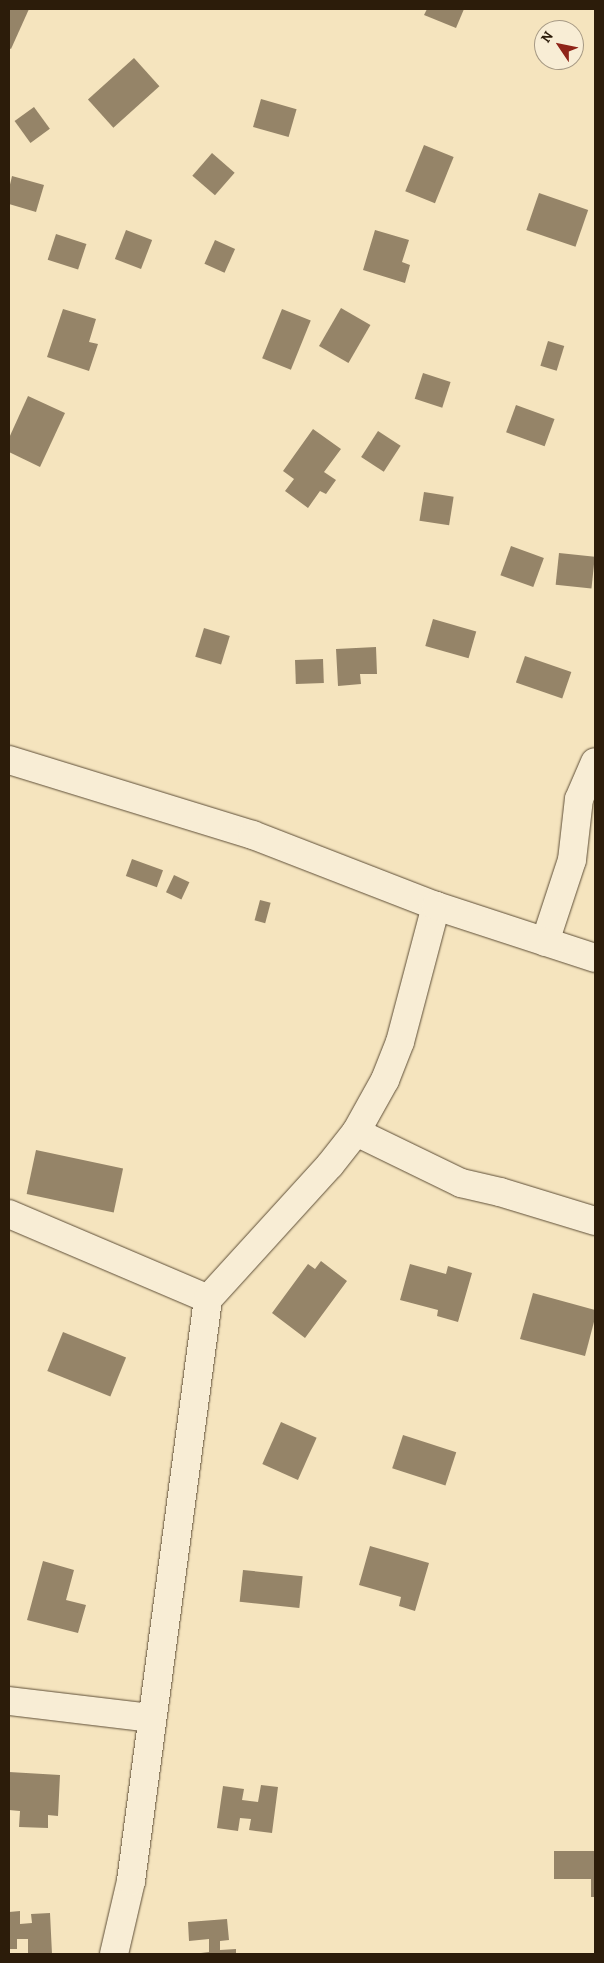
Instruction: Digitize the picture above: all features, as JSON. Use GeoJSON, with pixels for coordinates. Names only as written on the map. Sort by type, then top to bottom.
{"type":"FeatureCollection","features":[{"type":"Feature","properties":{"kind":"street"},"geometry":{"type":"LineString","coordinates":[[9,760],[253,835],[436,906],[595,958]]}},
{"type":"Feature","properties":{"kind":"street"},"geometry":{"type":"LineString","coordinates":[[545,942],[572,860],[579,799],[595,762]]}},
{"type":"Feature","properties":{"kind":"street"},"geometry":{"type":"LineString","coordinates":[[114,1954],[131,1881],[151,1718],[208,1299],[330,1165],[356,1132],[385,1080],[400,1042],[436,906]]}},
{"type":"Feature","properties":{"kind":"street"},"geometry":{"type":"LineString","coordinates":[[356,1132],[461,1183],[500,1192],[595,1221]]}},
{"type":"Feature","properties":{"kind":"street"},"geometry":{"type":"LineString","coordinates":[[9,1214],[208,1299]]}},
{"type":"Feature","properties":{"kind":"street"},"geometry":{"type":"LineString","coordinates":[[9,1701],[151,1718]]}},
{"type":"Feature","properties":{"kind":"building"},"geometry":{"type":"Polygon","coordinates":[[[9,9],[29,9],[11,49],[9,48],[9,9]]]}},
{"type":"Feature","properties":{"kind":"building"},"geometry":{"type":"Polygon","coordinates":[[[427,9],[464,9],[456,28],[424,15],[427,9]]]}},
{"type":"Feature","properties":{"kind":"building"},"geometry":{"type":"Polygon","coordinates":[[[134,58],[159,86],[113,128],[88,99],[134,58]]]}},
{"type":"Feature","properties":{"kind":"building"},"geometry":{"type":"Polygon","coordinates":[[[261,99],[297,109],[289,137],[253,127],[261,99]]]}},
{"type":"Feature","properties":{"kind":"building"},"geometry":{"type":"Polygon","coordinates":[[[34,107],[50,129],[30,143],[15,121],[34,107]]]}},
{"type":"Feature","properties":{"kind":"building"},"geometry":{"type":"Polygon","coordinates":[[[424,145],[454,157],[435,203],[405,191],[424,145]]]}},
{"type":"Feature","properties":{"kind":"building"},"geometry":{"type":"Polygon","coordinates":[[[212,153],[235,173],[215,195],[192,176],[212,153]]]}},
{"type":"Feature","properties":{"kind":"building"},"geometry":{"type":"Polygon","coordinates":[[[12,176],[44,185],[36,212],[9,204],[9,189],[12,176]]]}},
{"type":"Feature","properties":{"kind":"building"},"geometry":{"type":"Polygon","coordinates":[[[539,193],[588,210],[575,247],[526,230],[539,193]]]}},
{"type":"Feature","properties":{"kind":"building"},"geometry":{"type":"Polygon","coordinates":[[[126,230],[152,240],[141,269],[115,259],[126,230]]]}},
{"type":"Feature","properties":{"kind":"building"},"geometry":{"type":"Polygon","coordinates":[[[375,230],[409,240],[402,262],[410,265],[405,283],[363,270],[375,230]]]}},
{"type":"Feature","properties":{"kind":"building"},"geometry":{"type":"Polygon","coordinates":[[[56,234],[86,244],[78,270],[48,260],[56,234]]]}},
{"type":"Feature","properties":{"kind":"building"},"geometry":{"type":"Polygon","coordinates":[[[215,240],[235,249],[225,273],[204,264],[215,240]]]}},
{"type":"Feature","properties":{"kind":"building"},"geometry":{"type":"Polygon","coordinates":[[[341,308],[370,325],[348,363],[319,346],[341,308]]]}},
{"type":"Feature","properties":{"kind":"building"},"geometry":{"type":"Polygon","coordinates":[[[63,309],[96,319],[89,342],[98,344],[89,371],[47,357],[63,309]]]}},
{"type":"Feature","properties":{"kind":"building"},"geometry":{"type":"Polygon","coordinates":[[[282,309],[311,321],[291,370],[262,358],[282,309]]]}},
{"type":"Feature","properties":{"kind":"building"},"geometry":{"type":"Polygon","coordinates":[[[548,341],[564,346],[557,371],[540,366],[548,341]]]}},
{"type":"Feature","properties":{"kind":"building"},"geometry":{"type":"Polygon","coordinates":[[[423,373],[451,382],[442,408],[415,399],[423,373]]]}},
{"type":"Feature","properties":{"kind":"building"},"geometry":{"type":"Polygon","coordinates":[[[28,396],[65,413],[40,467],[9,452],[9,438],[28,396]]]}},
{"type":"Feature","properties":{"kind":"building"},"geometry":{"type":"Polygon","coordinates":[[[516,405],[555,419],[545,446],[506,432],[516,405]]]}},
{"type":"Feature","properties":{"kind":"building"},"geometry":{"type":"Polygon","coordinates":[[[313,429],[341,449],[324,472],[336,480],[326,494],[320,491],[308,508],[285,491],[294,479],[283,471],[313,429]]]}},
{"type":"Feature","properties":{"kind":"building"},"geometry":{"type":"Polygon","coordinates":[[[378,431],[401,446],[384,472],[361,457],[378,431]]]}},
{"type":"Feature","properties":{"kind":"building"},"geometry":{"type":"Polygon","coordinates":[[[424,492],[454,497],[449,525],[419,521],[424,492]]]}},
{"type":"Feature","properties":{"kind":"building"},"geometry":{"type":"Polygon","coordinates":[[[511,546],[544,558],[533,587],[500,575],[511,546]]]}},
{"type":"Feature","properties":{"kind":"building"},"geometry":{"type":"Polygon","coordinates":[[[559,553],[595,557],[591,589],[556,585],[559,553]]]}},
{"type":"Feature","properties":{"kind":"building"},"geometry":{"type":"Polygon","coordinates":[[[433,619],[476,631],[469,658],[425,646],[433,619]]]}},
{"type":"Feature","properties":{"kind":"building"},"geometry":{"type":"Polygon","coordinates":[[[204,628],[230,636],[221,665],[195,657],[204,628]]]}},
{"type":"Feature","properties":{"kind":"building"},"geometry":{"type":"Polygon","coordinates":[[[376,647],[377,674],[360,674],[361,684],[338,686],[336,649],[376,647]]]}},
{"type":"Feature","properties":{"kind":"building"},"geometry":{"type":"Polygon","coordinates":[[[525,656],[571,672],[562,698],[516,682],[525,656]]]}},
{"type":"Feature","properties":{"kind":"building"},"geometry":{"type":"Polygon","coordinates":[[[323,659],[324,683],[296,684],[295,660],[323,659]]]}},
{"type":"Feature","properties":{"kind":"building"},"geometry":{"type":"Polygon","coordinates":[[[132,859],[163,870],[157,887],[126,876],[132,859]]]}},
{"type":"Feature","properties":{"kind":"building"},"geometry":{"type":"Polygon","coordinates":[[[174,875],[189,882],[181,899],[166,892],[174,875]]]}},
{"type":"Feature","properties":{"kind":"building"},"geometry":{"type":"Polygon","coordinates":[[[260,900],[271,903],[265,923],[255,920],[260,900]]]}},
{"type":"Feature","properties":{"kind":"building"},"geometry":{"type":"Polygon","coordinates":[[[36,1150],[123,1169],[114,1213],[27,1194],[36,1150]]]}},
{"type":"Feature","properties":{"kind":"building"},"geometry":{"type":"Polygon","coordinates":[[[321,1261],[347,1281],[305,1338],[272,1313],[308,1264],[315,1269],[321,1261]]]}},
{"type":"Feature","properties":{"kind":"building"},"geometry":{"type":"Polygon","coordinates":[[[410,1264],[446,1274],[448,1266],[472,1273],[458,1322],[437,1316],[438,1310],[400,1300],[410,1264]]]}},
{"type":"Feature","properties":{"kind":"building"},"geometry":{"type":"Polygon","coordinates":[[[533,1293],[595,1310],[595,1318],[585,1356],[520,1339],[533,1293]]]}},
{"type":"Feature","properties":{"kind":"building"},"geometry":{"type":"Polygon","coordinates":[[[63,1332],[126,1357],[110,1396],[47,1371],[63,1332]]]}},
{"type":"Feature","properties":{"kind":"building"},"geometry":{"type":"Polygon","coordinates":[[[281,1422],[317,1438],[298,1480],[262,1464],[281,1422]]]}},
{"type":"Feature","properties":{"kind":"building"},"geometry":{"type":"Polygon","coordinates":[[[403,1435],[456,1452],[445,1486],[392,1468],[403,1435]]]}},
{"type":"Feature","properties":{"kind":"building"},"geometry":{"type":"Polygon","coordinates":[[[370,1546],[429,1563],[415,1611],[399,1606],[401,1597],[359,1585],[370,1546]]]}},
{"type":"Feature","properties":{"kind":"building"},"geometry":{"type":"Polygon","coordinates":[[[43,1561],[74,1570],[66,1600],[86,1605],[78,1633],[27,1620],[43,1561]]]}},
{"type":"Feature","properties":{"kind":"building"},"geometry":{"type":"Polygon","coordinates":[[[243,1570],[303,1576],[299,1608],[240,1602],[243,1570]]]}},
{"type":"Feature","properties":{"kind":"building"},"geometry":{"type":"Polygon","coordinates":[[[9,1772],[60,1775],[58,1816],[48,1815],[48,1828],[19,1827],[20,1811],[9,1810],[9,1772]]]}},
{"type":"Feature","properties":{"kind":"building"},"geometry":{"type":"Polygon","coordinates":[[[261,1785],[278,1787],[272,1833],[249,1830],[251,1819],[240,1818],[238,1831],[217,1828],[223,1786],[244,1789],[242,1800],[258,1802],[261,1785]]]}},
{"type":"Feature","properties":{"kind":"building"},"geometry":{"type":"Polygon","coordinates":[[[554,1851],[595,1851],[595,1897],[591,1897],[591,1879],[554,1879],[554,1851]]]}},
{"type":"Feature","properties":{"kind":"building"},"geometry":{"type":"Polygon","coordinates":[[[20,1911],[20,1924],[32,1923],[31,1914],[50,1913],[52,1954],[28,1954],[28,1939],[17,1939],[17,1949],[9,1949],[9,1912],[20,1911]]]}},
{"type":"Feature","properties":{"kind":"building"},"geometry":{"type":"Polygon","coordinates":[[[227,1919],[229,1940],[220,1941],[220,1950],[236,1949],[236,1954],[193,1954],[209,1952],[209,1939],[189,1941],[188,1922],[227,1919]]]}}]}
